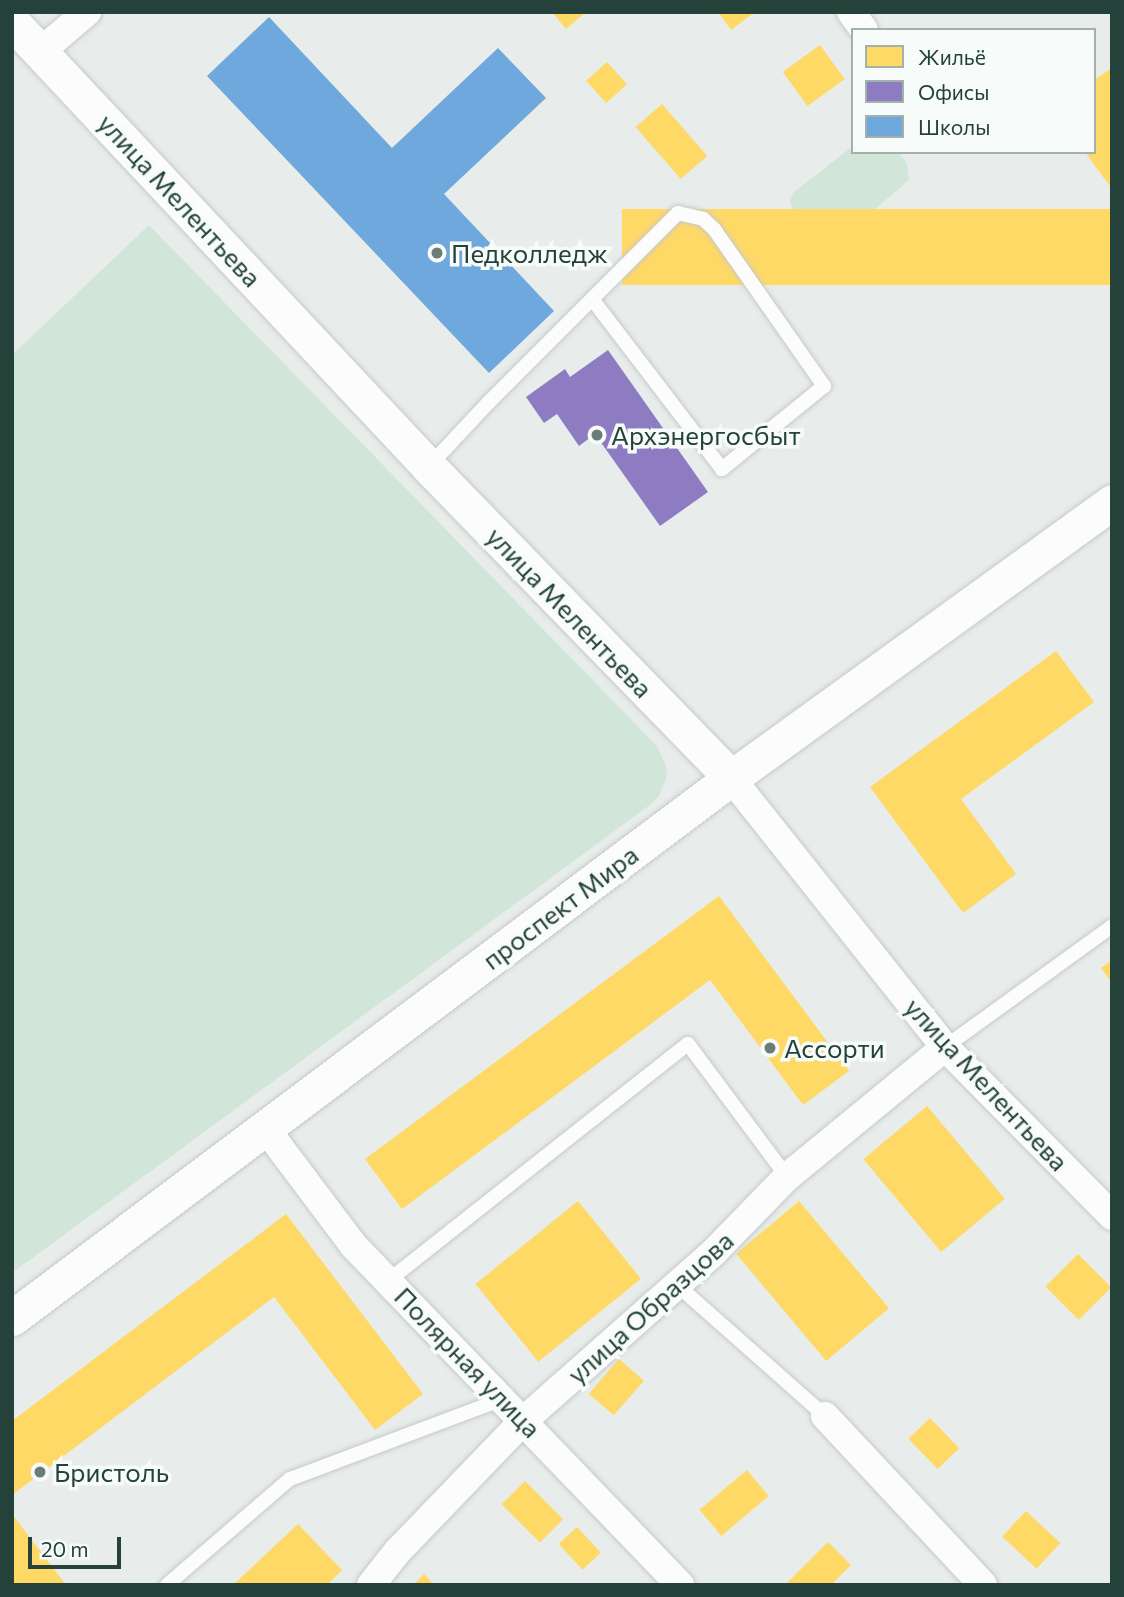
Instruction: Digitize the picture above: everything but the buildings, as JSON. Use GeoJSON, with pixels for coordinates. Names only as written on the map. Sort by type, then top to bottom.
{"type":"FeatureCollection","features":[{"type":"Feature","properties":{"kind":"street"},"geometry":{"type":"LineString","coordinates":[[40,52],[87,12]]}},
{"type":"Feature","properties":{"kind":"street"},"geometry":{"type":"LineString","coordinates":[[851,12],[863,28]]}},
{"type":"Feature","properties":{"kind":"street","name":"улица Мелентьева"},"geometry":{"type":"LineString","coordinates":[[12,22],[173,190],[428,466],[731,778],[945,1046],[1112,1216]]}},
{"type":"Feature","properties":{"kind":"street","name":"проспект Мира"},"geometry":{"type":"LineString","coordinates":[[12,1318],[731,778],[1112,502]]}},
{"type":"Feature","properties":{"kind":"street","name":"улица Образцова"},"geometry":{"type":"LineString","coordinates":[[371,1585],[397,1552],[523,1421],[713,1253],[787,1177],[945,1046]]}},
{"type":"Feature","properties":{"kind":"street","name":"Полярная улица"},"geometry":{"type":"LineString","coordinates":[[267,1129],[353,1245],[390,1280],[680,1585]]}},
{"type":"Feature","properties":{"kind":"street"},"geometry":{"type":"LineString","coordinates":[[825,1416],[983,1585]]}},
{"type":"Feature","properties":{"kind":"lane"},"geometry":{"type":"LineString","coordinates":[[428,466],[592,299],[678,213],[703,219],[714,229],[824,386],[722,470],[592,299]]}},
{"type":"Feature","properties":{"kind":"lane"},"geometry":{"type":"LineString","coordinates":[[945,1046],[1112,926]]}},
{"type":"Feature","properties":{"kind":"lane"},"geometry":{"type":"LineString","coordinates":[[390,1280],[688,1044],[787,1177]]}},
{"type":"Feature","properties":{"kind":"lane"},"geometry":{"type":"LineString","coordinates":[[677,1285],[825,1416]]}},
{"type":"Feature","properties":{"kind":"lane"},"geometry":{"type":"LineString","coordinates":[[167,1585],[290,1479],[503,1399]]}},
{"type":"Feature","properties":{"kind":"green space"},"geometry":{"type":"Polygon","coordinates":[[[851,148],[851,154],[900,154],[907,163],[909,180],[834,244],[821,244],[793,211],[790,200],[794,192],[851,148]]]}},
{"type":"Feature","properties":{"kind":"green space"},"geometry":{"type":"Polygon","coordinates":[[[149,225],[656,745],[666,765],[667,776],[659,796],[650,805],[12,1273],[12,355],[149,225]]]}},
{"type":"Feature","properties":{"kind":"place","name":"Педколледж"},"geometry":{"type":"Point","coordinates":[437,253]}},
{"type":"Feature","properties":{"kind":"place","name":"Архэнергосбыт"},"geometry":{"type":"Point","coordinates":[597,435]}},
{"type":"Feature","properties":{"kind":"place","name":"Ассорти"},"geometry":{"type":"Point","coordinates":[770,1048]}},
{"type":"Feature","properties":{"kind":"place","name":"Бристоль"},"geometry":{"type":"Point","coordinates":[40,1472]}}]}
